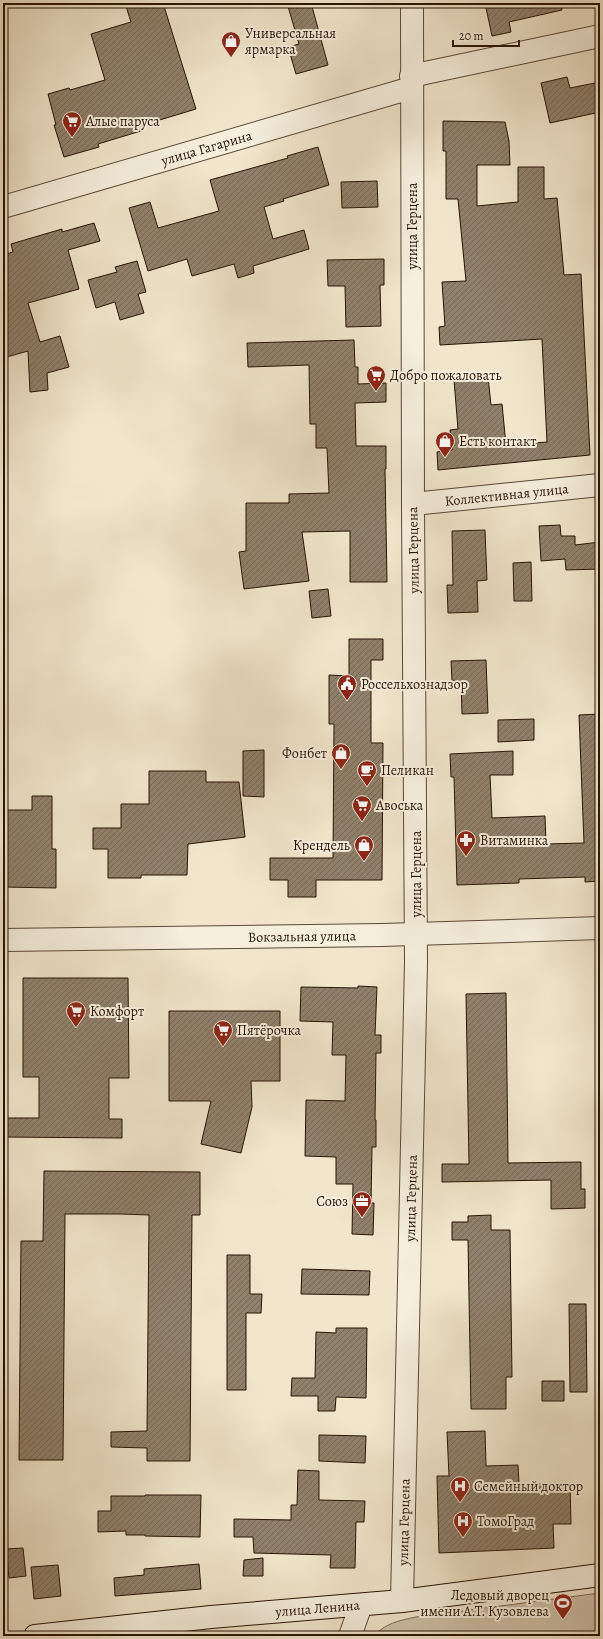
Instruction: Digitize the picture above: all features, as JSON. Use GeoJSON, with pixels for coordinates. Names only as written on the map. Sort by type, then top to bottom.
{"type":"FeatureCollection","features":[{"type":"Feature","properties":{"kind":"street","name":"улица Герцена"},"geometry":{"type":"LineString","coordinates":[[402,1601],[416,934],[411,82],[412,3]]}},
{"type":"Feature","properties":{"kind":"street","name":"улица Гагарина"},"geometry":{"type":"LineString","coordinates":[[3,207],[411,82],[600,36]]}},
{"type":"Feature","properties":{"kind":"street","name":"Коллективная улица"},"geometry":{"type":"LineString","coordinates":[[413,504],[600,485]]}},
{"type":"Feature","properties":{"kind":"street","name":"Вокзальная улица"},"geometry":{"type":"LineString","coordinates":[[3,940],[416,934],[600,928]]}},
{"type":"Feature","properties":{"kind":"street","name":"улица Ленина"},"geometry":{"type":"LineString","coordinates":[[36,1636],[211,1617],[402,1601],[600,1575]]}},
{"type":"Feature","properties":{"kind":"street"},"geometry":{"type":"LineString","coordinates":[[350,1636],[361,1605]]}},
{"type":"Feature","properties":{"kind":"shaded area"},"geometry":{"type":"Polygon","coordinates":[[[600,1593],[600,1636],[373,1636],[383,1628],[393,1623],[416,1617],[600,1593]]]}},
{"type":"Feature","properties":{"kind":"building"},"geometry":{"type":"Polygon","coordinates":[[[125,3],[163,3],[196,109],[143,125],[144,130],[98,144],[99,147],[64,157],[54,125],[56,125],[48,94],[69,88],[70,90],[105,80],[91,34],[131,22],[125,3]]]}},
{"type":"Feature","properties":{"kind":"building"},"geometry":{"type":"Polygon","coordinates":[[[287,3],[311,3],[328,65],[296,74],[288,47],[299,44],[287,3]]]}},
{"type":"Feature","properties":{"kind":"building"},"geometry":{"type":"Polygon","coordinates":[[[485,3],[561,3],[562,10],[509,22],[511,32],[492,36],[485,3]]]}},
{"type":"Feature","properties":{"kind":"building"},"geometry":{"type":"Polygon","coordinates":[[[567,77],[570,88],[600,82],[600,112],[550,123],[541,83],[567,77]]]}},
{"type":"Feature","properties":{"kind":"building"},"geometry":{"type":"Polygon","coordinates":[[[443,121],[505,122],[509,141],[510,165],[477,165],[477,206],[518,202],[518,167],[544,167],[544,199],[557,198],[564,275],[581,274],[590,455],[438,470],[437,452],[452,450],[450,430],[458,429],[454,380],[488,377],[491,405],[502,404],[506,445],[547,442],[542,339],[440,345],[439,327],[445,326],[442,282],[466,281],[458,199],[446,199],[446,151],[443,151],[443,121]]]}},
{"type":"Feature","properties":{"kind":"building"},"geometry":{"type":"Polygon","coordinates":[[[318,147],[329,185],[283,199],[284,201],[264,207],[273,239],[304,230],[309,249],[253,266],[254,273],[238,278],[234,264],[192,276],[187,259],[148,271],[129,208],[150,202],[158,228],[219,211],[210,180],[288,158],[287,156],[318,147]]]}},
{"type":"Feature","properties":{"kind":"building"},"geometry":{"type":"Polygon","coordinates":[[[377,181],[378,207],[342,208],[341,182],[377,181]]]}},
{"type":"Feature","properties":{"kind":"building"},"geometry":{"type":"Polygon","coordinates":[[[94,223],[100,241],[68,250],[79,289],[28,303],[40,342],[60,336],[69,367],[47,373],[48,390],[30,392],[28,351],[3,358],[3,255],[13,252],[11,244],[62,229],[62,232],[94,223]]]}},
{"type":"Feature","properties":{"kind":"building"},"geometry":{"type":"Polygon","coordinates":[[[384,259],[384,285],[380,285],[381,326],[346,327],[345,286],[328,286],[327,260],[384,259]]]}},
{"type":"Feature","properties":{"kind":"building"},"geometry":{"type":"Polygon","coordinates":[[[137,261],[146,292],[138,294],[144,313],[120,320],[115,302],[96,308],[88,280],[117,272],[115,267],[137,261]]]}},
{"type":"Feature","properties":{"kind":"building"},"geometry":{"type":"Polygon","coordinates":[[[354,340],[355,367],[358,367],[358,384],[386,383],[386,402],[355,403],[356,446],[386,446],[387,582],[350,582],[350,531],[302,532],[309,581],[244,589],[239,552],[246,551],[246,503],[289,503],[289,494],[329,493],[327,448],[316,448],[316,424],[310,424],[309,365],[248,367],[247,343],[354,340]]]}},
{"type":"Feature","properties":{"kind":"building"},"geometry":{"type":"Polygon","coordinates":[[[560,525],[561,536],[575,536],[575,545],[600,542],[600,569],[566,570],[565,559],[541,561],[539,526],[560,525]]]}},
{"type":"Feature","properties":{"kind":"building"},"geometry":{"type":"Polygon","coordinates":[[[485,530],[487,580],[477,581],[478,612],[448,613],[447,585],[453,585],[452,531],[485,530]]]}},
{"type":"Feature","properties":{"kind":"building"},"geometry":{"type":"Polygon","coordinates":[[[531,562],[532,601],[514,601],[513,563],[531,562]]]}},
{"type":"Feature","properties":{"kind":"building"},"geometry":{"type":"Polygon","coordinates":[[[328,589],[331,616],[312,618],[309,591],[328,589]]]}},
{"type":"Feature","properties":{"kind":"building"},"geometry":{"type":"Polygon","coordinates":[[[349,639],[383,639],[383,660],[371,660],[371,743],[383,743],[382,880],[316,880],[316,897],[288,897],[288,880],[270,880],[270,858],[333,858],[334,724],[329,724],[329,675],[349,676],[349,639]]]}},
{"type":"Feature","properties":{"kind":"building"},"geometry":{"type":"Polygon","coordinates":[[[486,660],[488,713],[462,714],[461,681],[452,681],[451,661],[486,660]]]}},
{"type":"Feature","properties":{"kind":"building"},"geometry":{"type":"Polygon","coordinates":[[[600,714],[600,881],[585,882],[585,877],[519,879],[519,883],[457,885],[454,777],[451,777],[450,754],[513,751],[513,775],[490,775],[492,818],[545,816],[546,844],[584,843],[579,715],[600,714]]]}},
{"type":"Feature","properties":{"kind":"building"},"geometry":{"type":"Polygon","coordinates":[[[534,719],[534,740],[498,742],[498,720],[534,719]]]}},
{"type":"Feature","properties":{"kind":"building"},"geometry":{"type":"Polygon","coordinates":[[[264,750],[264,797],[243,796],[243,751],[264,750]]]}},
{"type":"Feature","properties":{"kind":"building"},"geometry":{"type":"Polygon","coordinates":[[[149,771],[206,771],[206,782],[239,782],[245,837],[188,844],[187,875],[141,875],[141,878],[108,878],[108,849],[93,849],[93,828],[121,828],[121,804],[149,804],[149,771]]]}},
{"type":"Feature","properties":{"kind":"building"},"geometry":{"type":"Polygon","coordinates":[[[32,796],[52,796],[52,849],[56,849],[56,888],[3,887],[4,810],[32,810],[32,796]]]}},
{"type":"Feature","properties":{"kind":"building","name":"Комфорт"},"geometry":{"type":"Polygon","coordinates":[[[23,978],[128,978],[129,1078],[109,1078],[109,1119],[122,1119],[122,1138],[3,1137],[3,1118],[39,1118],[39,1077],[23,1077],[23,978]]]}},
{"type":"Feature","properties":{"kind":"building"},"geometry":{"type":"Polygon","coordinates":[[[358,986],[377,987],[375,1035],[381,1035],[381,1053],[376,1053],[376,1147],[372,1147],[371,1203],[374,1203],[373,1235],[352,1234],[353,1184],[336,1184],[336,1157],[305,1156],[306,1100],[345,1101],[346,1055],[332,1055],[333,1022],[300,1021],[301,987],[358,988],[358,986]]]}},
{"type":"Feature","properties":{"kind":"building"},"geometry":{"type":"Polygon","coordinates":[[[506,993],[508,1163],[581,1162],[581,1189],[585,1189],[585,1208],[551,1209],[551,1180],[442,1182],[442,1164],[469,1164],[466,994],[506,993]]]}},
{"type":"Feature","properties":{"kind":"building"},"geometry":{"type":"Polygon","coordinates":[[[169,1011],[280,1011],[280,1081],[251,1081],[252,1107],[241,1153],[201,1144],[211,1101],[169,1101],[169,1011]]]}},
{"type":"Feature","properties":{"kind":"building"},"geometry":{"type":"Polygon","coordinates":[[[44,1171],[200,1172],[200,1215],[192,1215],[190,1461],[147,1461],[147,1448],[111,1447],[111,1432],[147,1431],[149,1215],[121,1214],[65,1214],[63,1460],[19,1460],[21,1241],[43,1241],[44,1171]]]}},
{"type":"Feature","properties":{"kind":"building"},"geometry":{"type":"Polygon","coordinates":[[[491,1215],[491,1230],[510,1230],[512,1377],[506,1377],[506,1409],[471,1409],[468,1240],[452,1240],[452,1222],[468,1222],[468,1216],[491,1215]]]}},
{"type":"Feature","properties":{"kind":"building"},"geometry":{"type":"Polygon","coordinates":[[[227,1255],[250,1255],[250,1294],[262,1294],[261,1313],[246,1313],[246,1390],[227,1390],[227,1255]]]}},
{"type":"Feature","properties":{"kind":"building"},"geometry":{"type":"Polygon","coordinates":[[[302,1269],[370,1271],[369,1295],[301,1294],[302,1269]]]}},
{"type":"Feature","properties":{"kind":"building"},"geometry":{"type":"Polygon","coordinates":[[[569,1304],[586,1304],[587,1392],[570,1392],[569,1304]]]}},
{"type":"Feature","properties":{"kind":"building"},"geometry":{"type":"Polygon","coordinates":[[[336,1328],[367,1328],[366,1398],[336,1397],[335,1411],[318,1411],[318,1396],[291,1396],[292,1378],[315,1378],[316,1332],[336,1333],[336,1328]]]}},
{"type":"Feature","properties":{"kind":"building"},"geometry":{"type":"Polygon","coordinates":[[[542,1381],[564,1381],[564,1401],[542,1401],[542,1381]]]}},
{"type":"Feature","properties":{"kind":"building"},"geometry":{"type":"Polygon","coordinates":[[[485,1431],[486,1466],[518,1465],[519,1484],[570,1483],[571,1524],[553,1524],[554,1548],[439,1553],[437,1476],[449,1476],[447,1432],[485,1431]]]}},
{"type":"Feature","properties":{"kind":"building"},"geometry":{"type":"Polygon","coordinates":[[[319,1435],[366,1436],[365,1463],[319,1461],[319,1435]]]}},
{"type":"Feature","properties":{"kind":"building"},"geometry":{"type":"Polygon","coordinates":[[[298,1470],[319,1471],[319,1500],[365,1501],[364,1522],[356,1522],[355,1568],[330,1568],[331,1555],[254,1553],[253,1537],[234,1537],[234,1519],[291,1520],[291,1505],[297,1505],[298,1470]]]}},
{"type":"Feature","properties":{"kind":"building"},"geometry":{"type":"Polygon","coordinates":[[[201,1495],[200,1537],[126,1535],[126,1531],[98,1532],[98,1511],[111,1511],[111,1496],[201,1495]]]}},
{"type":"Feature","properties":{"kind":"building"},"geometry":{"type":"Polygon","coordinates":[[[23,1548],[26,1576],[9,1578],[6,1549],[23,1548]]]}},
{"type":"Feature","properties":{"kind":"building"},"geometry":{"type":"Polygon","coordinates":[[[263,1558],[263,1576],[243,1576],[244,1560],[263,1558]]]}},
{"type":"Feature","properties":{"kind":"building"},"geometry":{"type":"Polygon","coordinates":[[[199,1564],[201,1589],[115,1596],[114,1578],[144,1575],[144,1569],[199,1564]]]}},
{"type":"Feature","properties":{"kind":"building"},"geometry":{"type":"Polygon","coordinates":[[[58,1565],[61,1596],[34,1599],[31,1567],[58,1565]]]}},
{"type":"Feature","properties":{"kind":"place","name":"Универсальная ярмарка"},"geometry":{"type":"Point","coordinates":[231,58]}},
{"type":"Feature","properties":{"kind":"place","name":"Алые паруса"},"geometry":{"type":"Point","coordinates":[72,138]}},
{"type":"Feature","properties":{"kind":"place","name":"Добро пожаловать"},"geometry":{"type":"Point","coordinates":[376,392]}},
{"type":"Feature","properties":{"kind":"place","name":"Есть контакт"},"geometry":{"type":"Point","coordinates":[445,458]}},
{"type":"Feature","properties":{"kind":"place","name":"Россельхознадзор"},"geometry":{"type":"Point","coordinates":[347,701]}},
{"type":"Feature","properties":{"kind":"place","name":"Фонбет"},"geometry":{"type":"Point","coordinates":[341,770]}},
{"type":"Feature","properties":{"kind":"place","name":"Пеликан"},"geometry":{"type":"Point","coordinates":[367,787]}},
{"type":"Feature","properties":{"kind":"place","name":"Авоська"},"geometry":{"type":"Point","coordinates":[362,822]}},
{"type":"Feature","properties":{"kind":"place","name":"Витаминка"},"geometry":{"type":"Point","coordinates":[466,857]}},
{"type":"Feature","properties":{"kind":"place","name":"Крендель"},"geometry":{"type":"Point","coordinates":[364,862]}},
{"type":"Feature","properties":{"kind":"place","name":"Комфорт"},"geometry":{"type":"Point","coordinates":[76,1028]}},
{"type":"Feature","properties":{"kind":"place","name":"Пятёрочка"},"geometry":{"type":"Point","coordinates":[223,1047]}},
{"type":"Feature","properties":{"kind":"place","name":"Союз"},"geometry":{"type":"Point","coordinates":[362,1218]}},
{"type":"Feature","properties":{"kind":"place","name":"Семейный доктор"},"geometry":{"type":"Point","coordinates":[460,1503]}},
{"type":"Feature","properties":{"kind":"place","name":"ТомоГрад"},"geometry":{"type":"Point","coordinates":[463,1538]}},
{"type":"Feature","properties":{"kind":"place","name":"Ледовый дворец имени А.Т. Кузовлева"},"geometry":{"type":"Point","coordinates":[563,1620]}}]}
